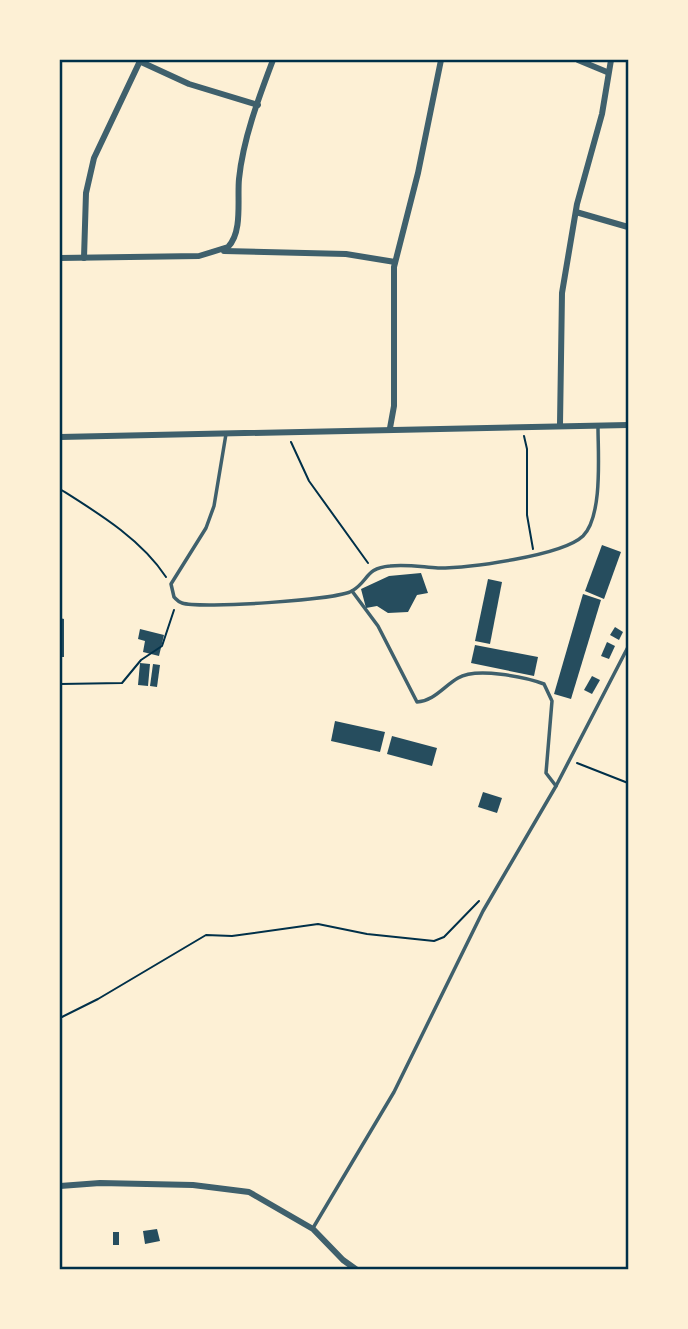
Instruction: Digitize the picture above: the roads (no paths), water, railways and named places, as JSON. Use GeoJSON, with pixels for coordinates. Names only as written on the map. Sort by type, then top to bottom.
{"type":"FeatureCollection","features":[{"type":"Feature","properties":{"kind":"street"},"geometry":{"type":"LineString","coordinates":[[85,258],[86,193],[94,158],[138,60],[190,84],[258,105]]}},
{"type":"Feature","properties":{"kind":"street"},"geometry":{"type":"LineString","coordinates":[[222,251],[233,243],[239,176],[273,60]]}},
{"type":"Feature","properties":{"kind":"street"},"geometry":{"type":"LineString","coordinates":[[390,428],[394,406],[395,262],[418,173],[441,60]]}},
{"type":"Feature","properties":{"kind":"street"},"geometry":{"type":"LineString","coordinates":[[578,60],[607,72]]}},
{"type":"Feature","properties":{"kind":"street"},"geometry":{"type":"LineString","coordinates":[[560,424],[562,293],[576,212],[602,114],[611,60]]}},
{"type":"Feature","properties":{"kind":"street"},"geometry":{"type":"LineString","coordinates":[[576,212],[628,227]]}},
{"type":"Feature","properties":{"kind":"street"},"geometry":{"type":"LineString","coordinates":[[60,258],[200,256],[222,251],[346,254],[395,262]]}},
{"type":"Feature","properties":{"kind":"street"},"geometry":{"type":"LineString","coordinates":[[60,437],[560,424],[628,425]]}},
{"type":"Feature","properties":{"kind":"street"},"geometry":{"type":"LineString","coordinates":[[60,1186],[100,1183],[233,1189],[267,1200],[313,1229],[343,1260],[357,1269]]}},
{"type":"Feature","properties":{"kind":"lane"},"geometry":{"type":"LineString","coordinates":[[226,432],[214,506],[205,528],[171,584],[171,592],[178,601],[232,606],[352,591],[372,570],[392,565],[451,567],[534,555],[567,546],[585,533],[592,521],[598,472],[598,425]]}},
{"type":"Feature","properties":{"kind":"lane"},"geometry":{"type":"LineString","coordinates":[[352,591],[378,626],[417,702],[430,699],[466,675],[511,676],[544,684],[552,701],[546,773],[556,786]]}},
{"type":"Feature","properties":{"kind":"lane"},"geometry":{"type":"LineString","coordinates":[[313,1229],[394,1092],[483,911],[556,786],[628,647]]}}]}
